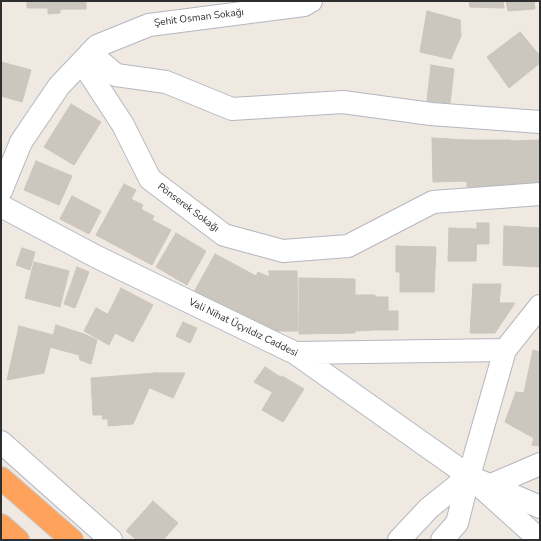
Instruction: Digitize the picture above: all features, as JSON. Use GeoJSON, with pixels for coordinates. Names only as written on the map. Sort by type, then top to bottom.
{"type":"FeatureCollection","features":[{"type":"Feature","properties":{"kind":"highway"},"geometry":{"type":"LineString","coordinates":[[1,478],[72,540]]}},
{"type":"Feature","properties":{"kind":"highway"},"geometry":{"type":"LineString","coordinates":[[1,525],[18,540]]}},
{"type":"Feature","properties":{"kind":"street","name":"Şehit Osman Sokağı"},"geometry":{"type":"LineString","coordinates":[[1,191],[21,142],[59,86],[97,46],[149,25],[304,5],[311,1]]}},
{"type":"Feature","properties":{"kind":"street"},"geometry":{"type":"LineString","coordinates":[[86,58],[116,75],[166,82],[232,109],[343,102],[431,114],[540,122]]}},
{"type":"Feature","properties":{"kind":"street","name":"Pönserek Sokağı"},"geometry":{"type":"LineString","coordinates":[[86,58],[150,179],[224,235],[284,251],[348,246],[433,202],[540,194]]}},
{"type":"Feature","properties":{"kind":"street","name":"Vali Nihat Üçyıldız Caddesi"},"geometry":{"type":"LineString","coordinates":[[1,206],[97,257],[295,353],[469,476],[540,540]]}},
{"type":"Feature","properties":{"kind":"street"},"geometry":{"type":"LineString","coordinates":[[442,540],[457,523],[505,350],[540,306]]}},
{"type":"Feature","properties":{"kind":"street"},"geometry":{"type":"LineString","coordinates":[[295,353],[505,350]]}},
{"type":"Feature","properties":{"kind":"street"},"geometry":{"type":"LineString","coordinates":[[1,442],[111,540]]}},
{"type":"Feature","properties":{"kind":"street"},"geometry":{"type":"LineString","coordinates":[[491,485],[540,464]]}},
{"type":"Feature","properties":{"kind":"street"},"geometry":{"type":"LineString","coordinates":[[469,476],[540,507]]}},
{"type":"Feature","properties":{"kind":"street"},"geometry":{"type":"LineString","coordinates":[[399,540],[430,508],[469,476]]}},
{"type":"Feature","properties":{"kind":"building"},"geometry":{"type":"Polygon","coordinates":[[[27,1],[64,1],[64,9],[60,9],[60,13],[48,14],[48,8],[27,8],[27,1]]]}},
{"type":"Feature","properties":{"kind":"building"},"geometry":{"type":"Polygon","coordinates":[[[64,1],[86,1],[86,9],[64,9],[64,1]]]}},
{"type":"Feature","properties":{"kind":"building"},"geometry":{"type":"Polygon","coordinates":[[[469,1],[503,1],[504,8],[470,7],[469,1]]]}},
{"type":"Feature","properties":{"kind":"building"},"geometry":{"type":"Polygon","coordinates":[[[506,1],[534,1],[535,9],[508,11],[506,1]]]}},
{"type":"Feature","properties":{"kind":"building"},"geometry":{"type":"Polygon","coordinates":[[[427,11],[460,20],[461,36],[451,59],[420,52],[427,11]]]}},
{"type":"Feature","properties":{"kind":"building"},"geometry":{"type":"Polygon","coordinates":[[[520,32],[540,56],[540,63],[509,88],[487,57],[520,32]]]}},
{"type":"Feature","properties":{"kind":"building"},"geometry":{"type":"Polygon","coordinates":[[[1,62],[31,70],[22,102],[1,96],[1,62]]]}},
{"type":"Feature","properties":{"kind":"building"},"geometry":{"type":"Polygon","coordinates":[[[431,65],[454,69],[450,103],[427,101],[431,65]]]}},
{"type":"Feature","properties":{"kind":"building"},"geometry":{"type":"Polygon","coordinates":[[[71,104],[101,122],[74,165],[44,147],[71,104]]]}},
{"type":"Feature","properties":{"kind":"building"},"geometry":{"type":"Polygon","coordinates":[[[432,138],[466,140],[467,181],[433,182],[432,138]]]}},
{"type":"Feature","properties":{"kind":"building"},"geometry":{"type":"Polygon","coordinates":[[[466,140],[511,140],[513,185],[467,187],[466,140]]]}},
{"type":"Feature","properties":{"kind":"building"},"geometry":{"type":"Polygon","coordinates":[[[540,140],[540,184],[513,185],[511,141],[540,140]]]}},
{"type":"Feature","properties":{"kind":"building"},"geometry":{"type":"Polygon","coordinates":[[[36,161],[72,176],[59,205],[24,190],[36,161]]]}},
{"type":"Feature","properties":{"kind":"building"},"geometry":{"type":"Polygon","coordinates":[[[124,184],[136,190],[131,199],[143,205],[141,209],[154,216],[152,220],[171,230],[152,265],[96,235],[124,184]]]}},
{"type":"Feature","properties":{"kind":"building"},"geometry":{"type":"Polygon","coordinates":[[[72,196],[101,211],[89,234],[60,219],[72,196]]]}},
{"type":"Feature","properties":{"kind":"building"},"geometry":{"type":"Polygon","coordinates":[[[477,223],[489,223],[489,244],[477,244],[477,223]]]}},
{"type":"Feature","properties":{"kind":"building"},"geometry":{"type":"Polygon","coordinates":[[[504,226],[540,228],[540,267],[503,265],[504,226]]]}},
{"type":"Feature","properties":{"kind":"building"},"geometry":{"type":"Polygon","coordinates":[[[449,228],[477,229],[476,261],[448,261],[449,228]]]}},
{"type":"Feature","properties":{"kind":"building"},"geometry":{"type":"Polygon","coordinates":[[[176,233],[206,251],[187,285],[156,267],[176,233]]]}},
{"type":"Feature","properties":{"kind":"building"},"geometry":{"type":"Polygon","coordinates":[[[396,246],[436,247],[434,292],[400,292],[400,272],[396,272],[396,246]]]}},
{"type":"Feature","properties":{"kind":"building"},"geometry":{"type":"Polygon","coordinates":[[[22,248],[35,252],[30,270],[16,265],[22,248]]]}},
{"type":"Feature","properties":{"kind":"building"},"geometry":{"type":"Polygon","coordinates":[[[215,254],[256,276],[258,272],[269,277],[271,331],[194,292],[215,254]]]}},
{"type":"Feature","properties":{"kind":"building"},"geometry":{"type":"Polygon","coordinates":[[[34,262],[69,271],[60,307],[25,298],[34,262]]]}},
{"type":"Feature","properties":{"kind":"building"},"geometry":{"type":"Polygon","coordinates":[[[77,267],[89,272],[75,308],[64,304],[77,267]]]}},
{"type":"Feature","properties":{"kind":"building"},"geometry":{"type":"Polygon","coordinates":[[[269,271],[297,271],[298,331],[271,331],[269,271]]]}},
{"type":"Feature","properties":{"kind":"building"},"geometry":{"type":"Polygon","coordinates":[[[299,278],[355,279],[355,333],[299,334],[299,278]]]}},
{"type":"Feature","properties":{"kind":"building"},"geometry":{"type":"Polygon","coordinates":[[[473,284],[501,284],[499,303],[472,301],[473,284]]]}},
{"type":"Feature","properties":{"kind":"building"},"geometry":{"type":"Polygon","coordinates":[[[121,288],[153,305],[133,342],[107,329],[113,317],[108,314],[121,288]]]}},
{"type":"Feature","properties":{"kind":"building"},"geometry":{"type":"Polygon","coordinates":[[[355,295],[375,295],[375,330],[355,331],[355,295]]]}},
{"type":"Feature","properties":{"kind":"building"},"geometry":{"type":"Polygon","coordinates":[[[375,297],[388,297],[388,311],[398,311],[398,330],[375,330],[375,297]]]}},
{"type":"Feature","properties":{"kind":"building"},"geometry":{"type":"Polygon","coordinates":[[[472,301],[515,303],[495,333],[470,333],[472,301]]]}},
{"type":"Feature","properties":{"kind":"building"},"geometry":{"type":"Polygon","coordinates":[[[96,308],[113,317],[107,329],[115,333],[109,345],[84,331],[96,308]]]}},
{"type":"Feature","properties":{"kind":"building"},"geometry":{"type":"Polygon","coordinates":[[[183,322],[197,328],[190,343],[176,336],[183,322]]]}},
{"type":"Feature","properties":{"kind":"building"},"geometry":{"type":"Polygon","coordinates":[[[56,325],[97,340],[91,364],[80,360],[79,355],[50,347],[56,325]]]}},
{"type":"Feature","properties":{"kind":"building"},"geometry":{"type":"Polygon","coordinates":[[[19,326],[53,335],[44,373],[7,380],[19,326]]]}},
{"type":"Feature","properties":{"kind":"building"},"geometry":{"type":"Polygon","coordinates":[[[533,350],[540,352],[540,402],[524,393],[533,350]]]}},
{"type":"Feature","properties":{"kind":"building"},"geometry":{"type":"Polygon","coordinates":[[[265,367],[282,378],[272,392],[254,382],[265,367]]]}},
{"type":"Feature","properties":{"kind":"building"},"geometry":{"type":"Polygon","coordinates":[[[156,373],[185,373],[173,398],[150,388],[156,373]]]}},
{"type":"Feature","properties":{"kind":"building"},"geometry":{"type":"Polygon","coordinates":[[[156,373],[133,424],[108,426],[108,419],[102,419],[103,415],[93,415],[91,378],[156,373]]]}},
{"type":"Feature","properties":{"kind":"building"},"geometry":{"type":"Polygon","coordinates":[[[282,376],[304,389],[283,422],[262,410],[282,376]]]}},
{"type":"Feature","properties":{"kind":"building"},"geometry":{"type":"Polygon","coordinates":[[[516,392],[524,393],[540,402],[540,446],[532,445],[534,438],[505,422],[516,392]]]}},
{"type":"Feature","properties":{"kind":"building"},"geometry":{"type":"Polygon","coordinates":[[[153,501],[178,523],[163,540],[137,540],[126,531],[153,501]]]}}]}
